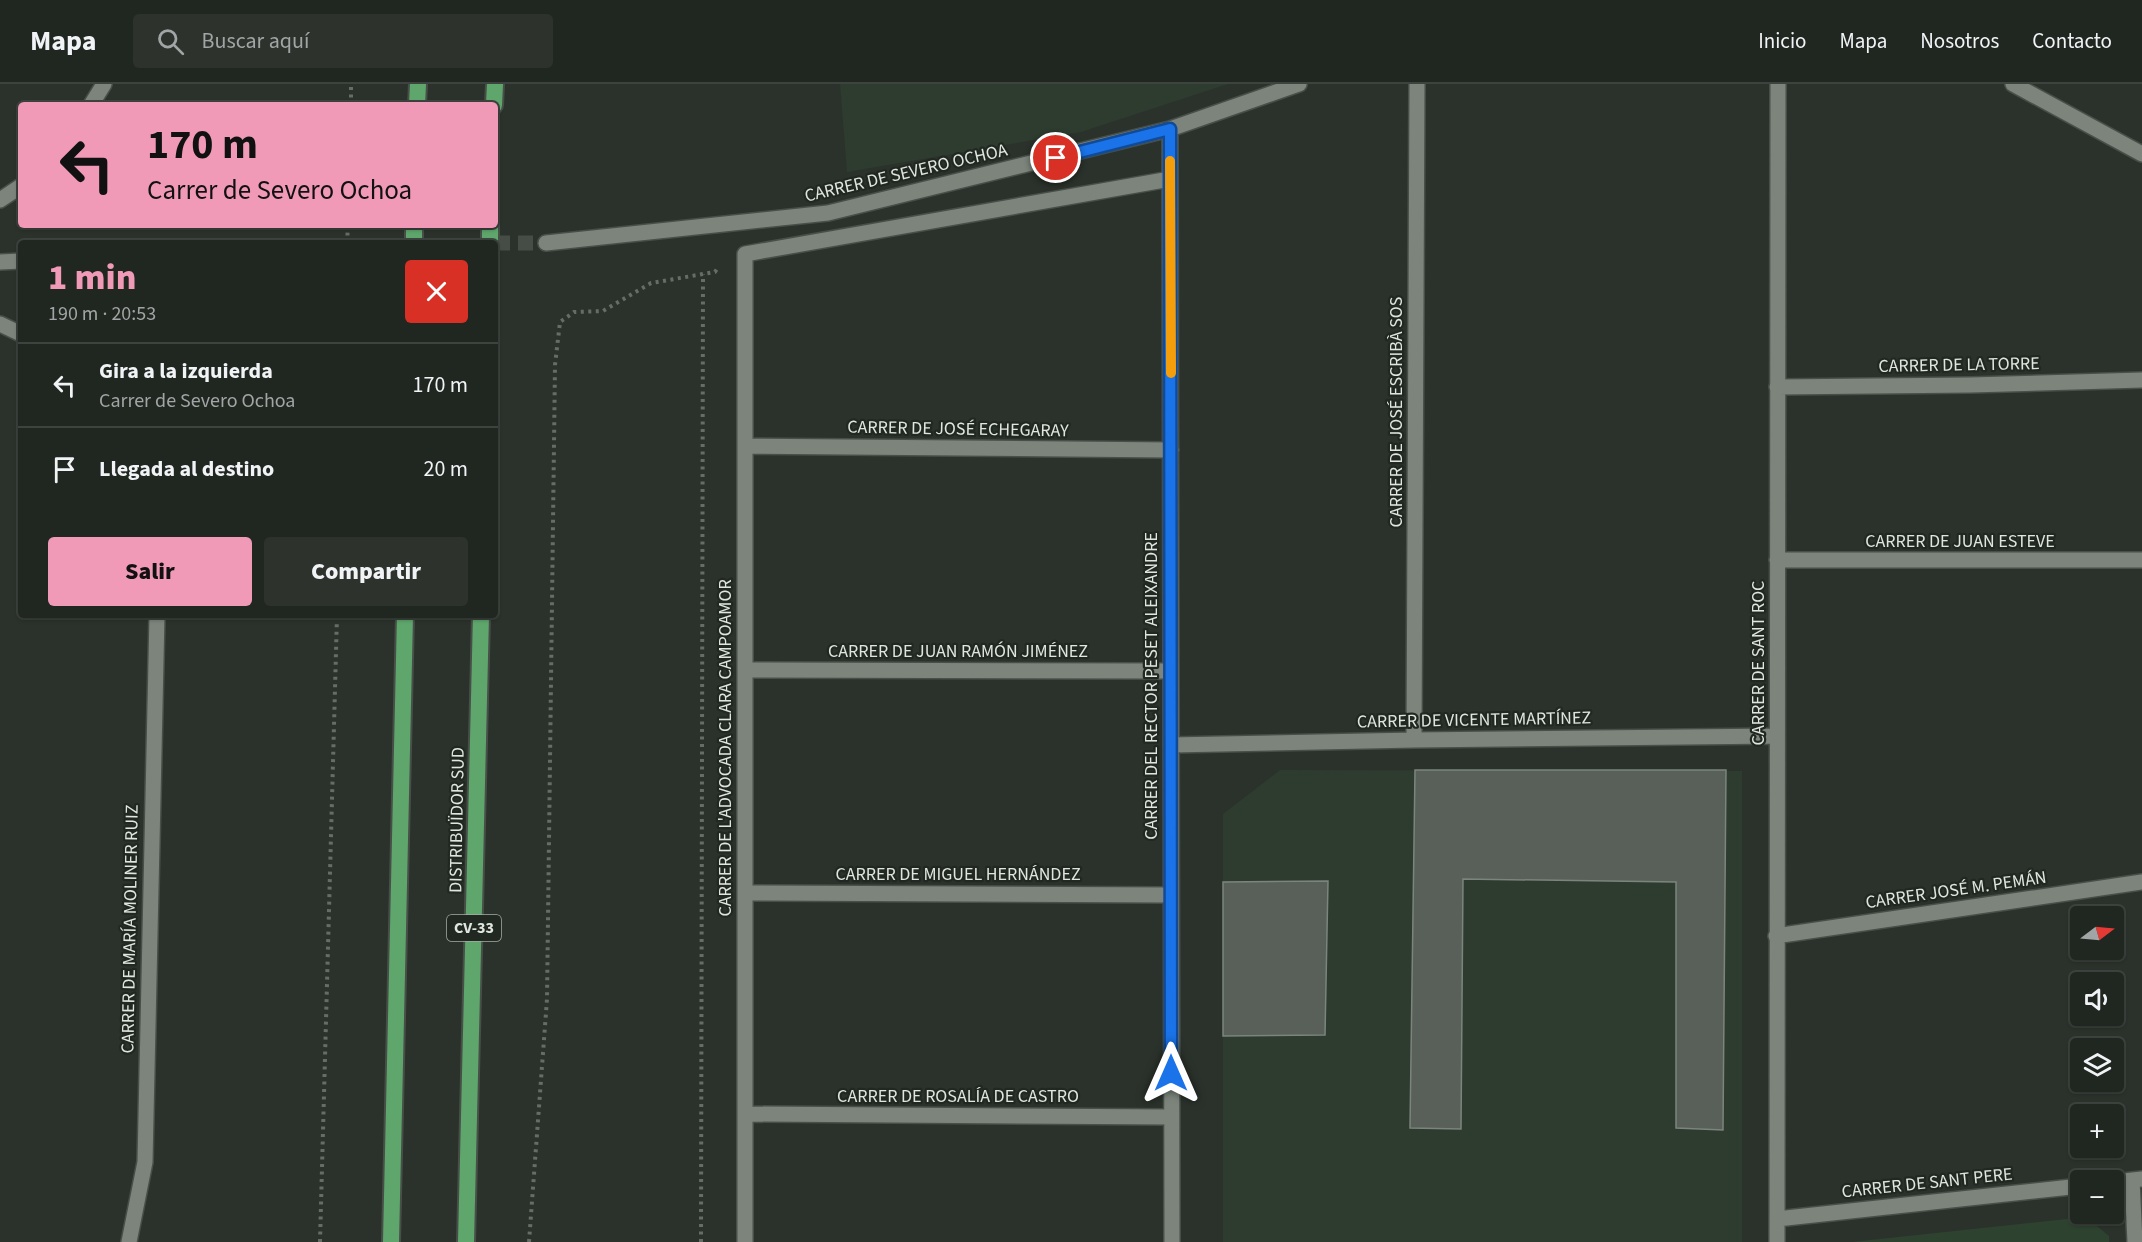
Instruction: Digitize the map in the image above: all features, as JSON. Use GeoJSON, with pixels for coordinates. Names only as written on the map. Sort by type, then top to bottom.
{"type":"FeatureCollection","features":[{"type":"Feature","properties":{"kind":"highway"},"geometry":{"type":"LineString","coordinates":[[417,102],[418,84]]}},
{"type":"Feature","properties":{"kind":"highway"},"geometry":{"type":"LineString","coordinates":[[494,102],[495,84]]}},
{"type":"Feature","properties":{"kind":"highway"},"geometry":{"type":"LineString","coordinates":[[391,1242],[405,618]]}},
{"type":"Feature","properties":{"kind":"highway","name":"DISTRIBUÏDOR SUD"},"geometry":{"type":"LineString","coordinates":[[466,1242],[481,618]]}},
{"type":"Feature","properties":{"kind":"street"},"geometry":{"type":"LineString","coordinates":[[93,102],[104,84]]}},
{"type":"Feature","properties":{"kind":"street","name":"CARRER DE SEVERO OCHOA"},"geometry":{"type":"LineString","coordinates":[[546,243],[828,213],[1170,129],[1299,84]]}},
{"type":"Feature","properties":{"kind":"street","name":"CARRER DE JOSÉ ESCRIBÀ SOS"},"geometry":{"type":"LineString","coordinates":[[1414,740],[1417,84]]}},
{"type":"Feature","properties":{"kind":"street","name":"CARRER DE SANT ROC"},"geometry":{"type":"LineString","coordinates":[[1777,1242],[1778,84]]}},
{"type":"Feature","properties":{"kind":"street"},"geometry":{"type":"LineString","coordinates":[[2013,84],[2142,154]]}},
{"type":"Feature","properties":{"kind":"street","name":"CARRER DEL RECTOR PESET ALEIXANDRE"},"geometry":{"type":"LineString","coordinates":[[1170,129],[1172,1242]]}},
{"type":"Feature","properties":{"kind":"street","name":"CARRER DE L'ADVOCADA CLARA CAMPOAMOR"},"geometry":{"type":"LineString","coordinates":[[745,1242],[745,254],[1170,179]]}},
{"type":"Feature","properties":{"kind":"street"},"geometry":{"type":"LineString","coordinates":[[0,200],[18,188]]}},
{"type":"Feature","properties":{"kind":"street"},"geometry":{"type":"LineString","coordinates":[[0,262],[18,261]]}},
{"type":"Feature","properties":{"kind":"street"},"geometry":{"type":"LineString","coordinates":[[0,324],[18,333]]}},
{"type":"Feature","properties":{"kind":"street","name":"CARRER DE LA TORRE"},"geometry":{"type":"LineString","coordinates":[[1777,387],[2142,381]]}},
{"type":"Feature","properties":{"kind":"street","name":"CARRER DE JOSÉ ECHEGARAY"},"geometry":{"type":"LineString","coordinates":[[745,446],[1171,450]]}},
{"type":"Feature","properties":{"kind":"street","name":"CARRER DE JUAN ESTEVE"},"geometry":{"type":"LineString","coordinates":[[1777,560],[2142,560]]}},
{"type":"Feature","properties":{"kind":"street","name":"CARRER DE MARÍA MOLINER RUIZ"},"geometry":{"type":"LineString","coordinates":[[129,1242],[145,1162],[157,618]]}},
{"type":"Feature","properties":{"kind":"street","name":"CARRER DE JUAN RAMÓN JIMÉNEZ"},"geometry":{"type":"LineString","coordinates":[[745,670],[1171,671]]}},
{"type":"Feature","properties":{"kind":"street","name":"CARRER DE VICENTE MARTÍNEZ"},"geometry":{"type":"LineString","coordinates":[[1171,745],[1777,736]]}},
{"type":"Feature","properties":{"kind":"street","name":"CARRER JOSÉ M. PEMÁN"},"geometry":{"type":"LineString","coordinates":[[1776,936],[2142,882]]}},
{"type":"Feature","properties":{"kind":"street","name":"CARRER DE MIGUEL HERNÁNDEZ"},"geometry":{"type":"LineString","coordinates":[[745,893],[1171,895]]}},
{"type":"Feature","properties":{"kind":"street","name":"CARRER DE ROSALÍA DE CASTRO"},"geometry":{"type":"LineString","coordinates":[[745,1114],[1171,1117]]}},
{"type":"Feature","properties":{"kind":"street"},"geometry":{"type":"LineString","coordinates":[[2135,1242],[2137,1179]]}},
{"type":"Feature","properties":{"kind":"street","name":"CARRER DE SANT PERE"},"geometry":{"type":"LineString","coordinates":[[1777,1219],[2070,1187]]}},
{"type":"Feature","properties":{"kind":"path"},"geometry":{"type":"LineString","coordinates":[[351,84],[351,102]]}},
{"type":"Feature","properties":{"kind":"path"},"geometry":{"type":"LineString","coordinates":[[529,1242],[547,999],[555,365],[560,322],[574,312],[603,310],[651,283],[703,274],[701,1242]]}},
{"type":"Feature","properties":{"kind":"path"},"geometry":{"type":"LineString","coordinates":[[320,1242],[337,618]]}},
{"type":"Feature","properties":{"kind":"shaded area"},"geometry":{"type":"Polygon","coordinates":[[[840,84],[1228,84],[1081,132],[847,172],[840,84]]]}},
{"type":"Feature","properties":{"kind":"shaded area"},"geometry":{"type":"Polygon","coordinates":[[[1280,770],[1742,771],[1742,1242],[1223,1242],[1223,814],[1280,770]]]}},
{"type":"Feature","properties":{"kind":"shaded area"},"geometry":{"type":"Polygon","coordinates":[[[2070,1219],[2070,1224],[2094,1224],[2109,1236],[2109,1242],[1852,1242],[2070,1219]]]}},
{"type":"Feature","properties":{"kind":"building"},"geometry":{"type":"Polygon","coordinates":[[[1415,770],[1726,770],[1723,1130],[1676,1128],[1676,882],[1463,879],[1461,1129],[1410,1128],[1415,770]]]}},
{"type":"Feature","properties":{"kind":"building"},"geometry":{"type":"Polygon","coordinates":[[[1328,881],[1325,1035],[1223,1036],[1223,882],[1328,881]]]}},
{"type":"Feature","properties":{"kind":"tunnel"},"geometry":{"type":"LineString","coordinates":[[498,243],[546,243]]}},
{"type":"Feature","properties":{"kind":"slow traffic"},"geometry":{"type":"LineString","coordinates":[[1170,161],[1171,373]]}},
{"type":"Feature","properties":{"kind":"route"},"geometry":{"type":"LineString","coordinates":[[1056,158],[1170,129],[1171,1073]]}}]}
